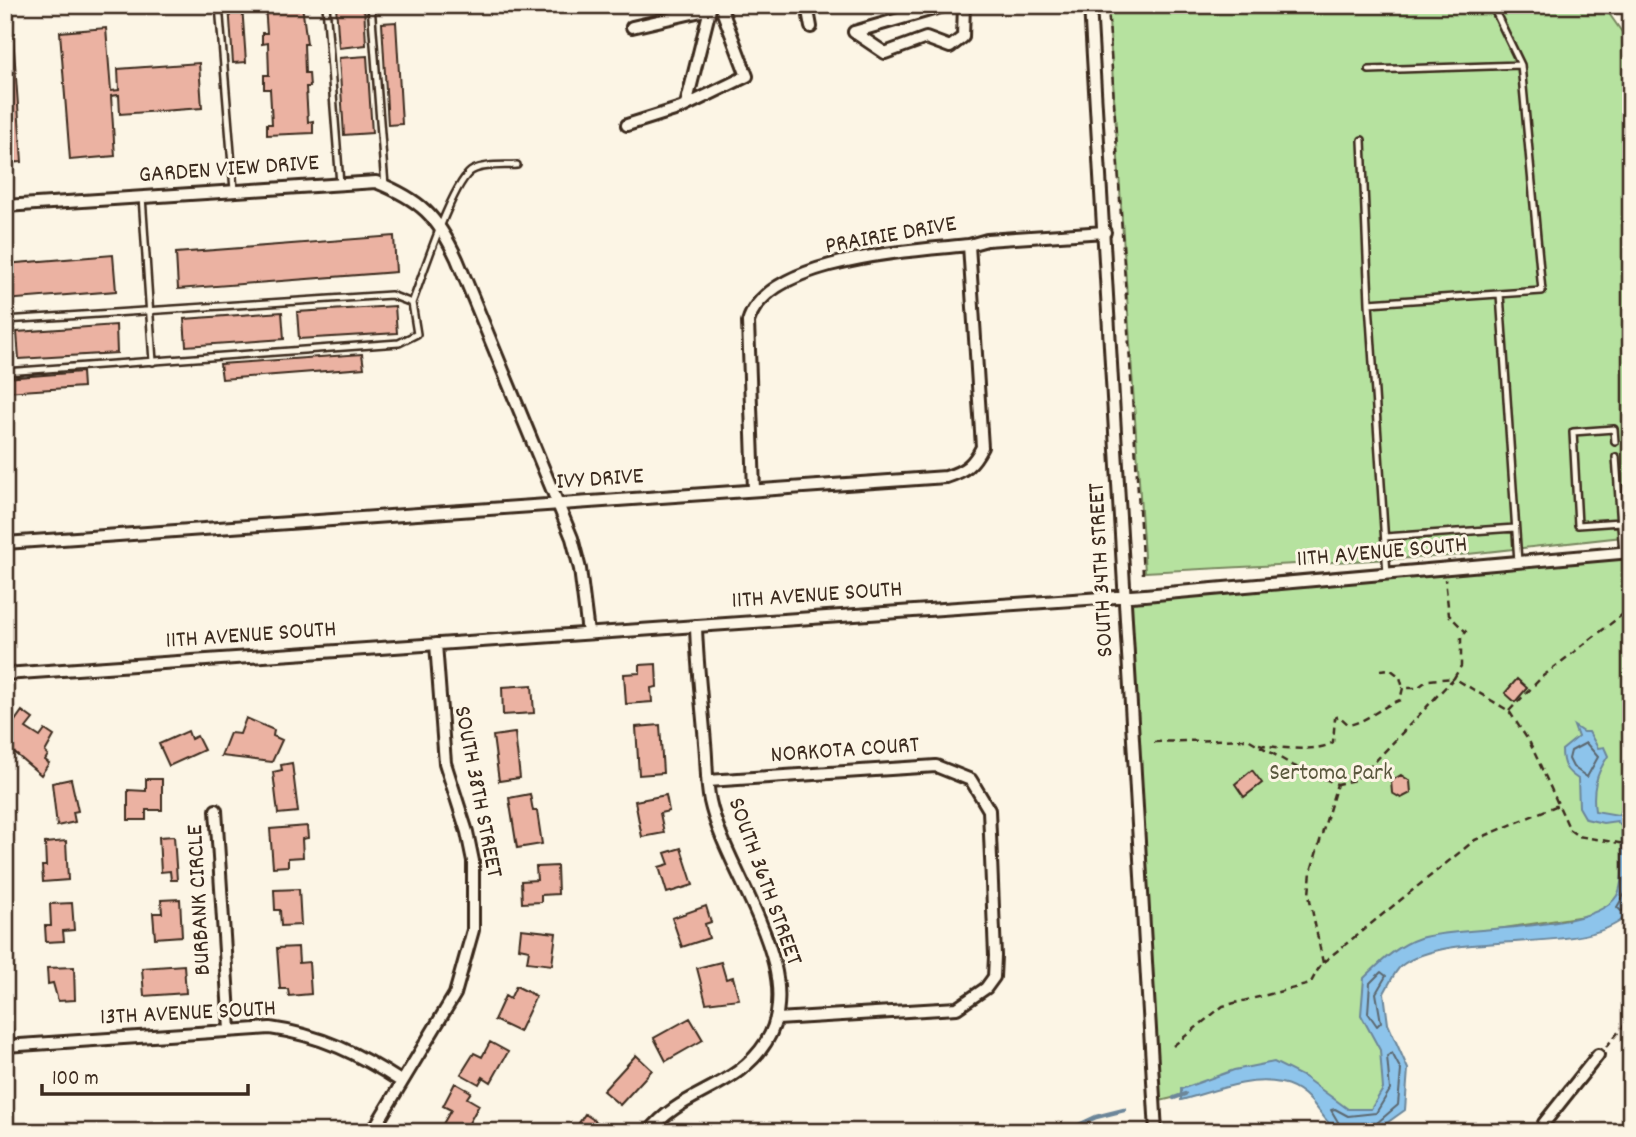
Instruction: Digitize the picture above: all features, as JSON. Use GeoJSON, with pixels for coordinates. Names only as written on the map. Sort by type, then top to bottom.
{"type":"FeatureCollection","features":[{"type":"Feature","properties":{"kind":"street"},"geometry":{"type":"LineString","coordinates":[[807,5],[811,27]]}},
{"type":"Feature","properties":{"kind":"street"},"geometry":{"type":"LineString","coordinates":[[947,5],[854,32],[885,53],[926,38],[950,47],[963,37],[964,5]]}},
{"type":"Feature","properties":{"kind":"street","name":"SOUTH 34TH STREET"},"geometry":{"type":"LineString","coordinates":[[1090,5],[1156,1132]]}},
{"type":"Feature","properties":{"kind":"street"},"geometry":{"type":"LineString","coordinates":[[632,27],[714,6]]}},
{"type":"Feature","properties":{"kind":"street"},"geometry":{"type":"LineString","coordinates":[[627,125],[687,105],[747,76],[714,6]]}},
{"type":"Feature","properties":{"kind":"street"},"geometry":{"type":"LineString","coordinates":[[687,105],[714,6]]}},
{"type":"Feature","properties":{"kind":"street","name":"GARDEN VIEW DRIVE"},"geometry":{"type":"LineString","coordinates":[[5,206],[376,182],[405,194],[441,225]]}},
{"type":"Feature","properties":{"kind":"street"},"geometry":{"type":"LineString","coordinates":[[441,225],[572,538],[580,569],[588,633]]}},
{"type":"Feature","properties":{"kind":"street","name":"PRAIRIE DRIVE"},"geometry":{"type":"LineString","coordinates":[[754,490],[748,321],[760,298],[799,276],[853,259],[969,245],[987,240],[1105,232]]}},
{"type":"Feature","properties":{"kind":"street","name":"IVY DRIVE"},"geometry":{"type":"LineString","coordinates":[[5,543],[946,477],[964,472],[976,460],[982,447],[969,245]]}},
{"type":"Feature","properties":{"kind":"street","name":"11TH AVENUE SOUTH"},"geometry":{"type":"LineString","coordinates":[[5,674],[1124,596],[1627,553]]}},
{"type":"Feature","properties":{"kind":"street","name":"SOUTH 36TH STREET"},"geometry":{"type":"LineString","coordinates":[[649,1132],[684,1102],[744,1070],[766,1042],[777,1020],[778,978],[710,802],[696,626]]}},
{"type":"Feature","properties":{"kind":"street","name":"SOUTH 38TH STREET"},"geometry":{"type":"LineString","coordinates":[[372,1132],[455,994],[473,930],[473,861],[467,832],[445,763],[436,644]]}},
{"type":"Feature","properties":{"kind":"street","name":"NORKOTA COURT"},"geometry":{"type":"LineString","coordinates":[[708,781],[936,766],[971,780],[989,810],[995,956],[994,977],[986,988],[957,1008],[777,1020]]}},
{"type":"Feature","properties":{"kind":"street","name":"BURBANK CIRCLE"},"geometry":{"type":"LineString","coordinates":[[216,810],[230,1030]]}},
{"type":"Feature","properties":{"kind":"street"},"geometry":{"type":"LineString","coordinates":[[5,1028],[6,1046]]}},
{"type":"Feature","properties":{"kind":"street","name":"13TH AVENUE SOUTH"},"geometry":{"type":"LineString","coordinates":[[6,1046],[270,1028],[321,1038],[359,1055],[402,1082]]}},
{"type":"Feature","properties":{"kind":"street"},"geometry":{"type":"LineString","coordinates":[[1541,1132],[1544,1122],[1598,1055]]}},
{"type":"Feature","properties":{"kind":"lane"},"geometry":{"type":"LineString","coordinates":[[219,5],[234,190]]}},
{"type":"Feature","properties":{"kind":"lane"},"geometry":{"type":"LineString","coordinates":[[326,5],[340,184]]}},
{"type":"Feature","properties":{"kind":"lane"},"geometry":{"type":"LineString","coordinates":[[371,5],[385,186]]}},
{"type":"Feature","properties":{"kind":"lane"},"geometry":{"type":"LineString","coordinates":[[1369,303],[1542,291],[1521,65],[1492,5]]}},
{"type":"Feature","properties":{"kind":"lane"},"geometry":{"type":"LineString","coordinates":[[1369,70],[1521,65]]}},
{"type":"Feature","properties":{"kind":"lane"},"geometry":{"type":"LineString","coordinates":[[1362,140],[1369,303],[1387,573]]}},
{"type":"Feature","properties":{"kind":"lane"},"geometry":{"type":"LineString","coordinates":[[5,372],[399,343],[417,334],[412,303],[441,225],[463,177],[471,170],[517,165]]}},
{"type":"Feature","properties":{"kind":"lane"},"geometry":{"type":"LineString","coordinates":[[142,196],[153,362]]}},
{"type":"Feature","properties":{"kind":"lane"},"geometry":{"type":"LineString","coordinates":[[1500,294],[1518,562]]}},
{"type":"Feature","properties":{"kind":"lane"},"geometry":{"type":"LineString","coordinates":[[5,320],[391,295],[412,303]]}},
{"type":"Feature","properties":{"kind":"lane"},"geometry":{"type":"LineString","coordinates":[[1615,442],[1614,429],[1573,432],[1578,525],[1620,522]]}},
{"type":"Feature","properties":{"kind":"lane"},"geometry":{"type":"LineString","coordinates":[[1616,457],[1620,522],[1627,553]]}},
{"type":"Feature","properties":{"kind":"lane"},"geometry":{"type":"LineString","coordinates":[[1385,537],[1516,528]]}},
{"type":"Feature","properties":{"kind":"path"},"geometry":{"type":"LineString","coordinates":[[1108,5],[1143,574]]}},
{"type":"Feature","properties":{"kind":"path"},"geometry":{"type":"LineString","coordinates":[[1154,742],[1248,739],[1294,766],[1337,784],[1355,780],[1454,678],[1461,666],[1461,637],[1466,632],[1448,615],[1444,568]]}},
{"type":"Feature","properties":{"kind":"path"},"geometry":{"type":"LineString","coordinates":[[1509,711],[1542,676],[1631,608]]}},
{"type":"Feature","properties":{"kind":"path"},"geometry":{"type":"LineString","coordinates":[[1253,742],[1270,747],[1328,746],[1333,742],[1335,718],[1339,716],[1349,725],[1361,722],[1381,707],[1400,700],[1403,688],[1400,677],[1390,669],[1380,670]]}},
{"type":"Feature","properties":{"kind":"path"},"geometry":{"type":"LineString","coordinates":[[1403,688],[1416,688],[1428,680],[1454,678],[1509,711],[1531,743],[1570,830],[1578,836],[1631,845]]}},
{"type":"Feature","properties":{"kind":"path"},"geometry":{"type":"LineString","coordinates":[[1323,963],[1309,895],[1311,872],[1337,784]]}},
{"type":"Feature","properties":{"kind":"path"},"geometry":{"type":"LineString","coordinates":[[1173,1046],[1223,1006],[1310,984],[1323,963],[1475,839],[1558,805]]}},
{"type":"Feature","properties":{"kind":"path"},"geometry":{"type":"LineString","coordinates":[[1598,1055],[1631,1017]]}},
{"type":"Feature","properties":{"kind":"green space"},"geometry":{"type":"Polygon","coordinates":[[[1108,5],[1603,5],[1631,45],[1631,536],[1450,556],[1145,572],[1108,5]]]}},
{"type":"Feature","properties":{"kind":"green space","name":"Sertoma Park"},"geometry":{"type":"Polygon","coordinates":[[[1631,552],[1631,909],[1438,938],[1375,982],[1398,1102],[1364,1128],[1304,1085],[1263,1076],[1160,1101],[1124,596],[1631,552]]]}},
{"type":"Feature","properties":{"kind":"water"},"geometry":{"type":"Polygon","coordinates":[[[1631,706],[1631,911],[1612,926],[1587,934],[1454,947],[1425,954],[1401,966],[1384,993],[1388,1024],[1408,1069],[1405,1110],[1377,1130],[1391,1132],[1342,1132],[1329,1123],[1302,1092],[1268,1081],[1243,1083],[1181,1100],[1181,1089],[1234,1070],[1274,1062],[1304,1077],[1348,1109],[1371,1109],[1383,1089],[1380,1050],[1361,1015],[1364,978],[1383,960],[1404,945],[1420,938],[1561,921],[1588,915],[1608,905],[1621,884],[1622,827],[1617,821],[1603,823],[1586,819],[1579,807],[1578,779],[1566,767],[1562,750],[1578,737],[1574,726],[1583,732],[1589,732],[1598,748],[1604,747],[1608,756],[1596,782],[1595,811],[1618,815],[1626,806],[1623,719],[1631,706]]]}},
{"type":"Feature","properties":{"kind":"building"},"geometry":{"type":"Polygon","coordinates":[[[229,5],[242,5],[246,62],[233,63],[229,5]]]}},
{"type":"Feature","properties":{"kind":"building"},"geometry":{"type":"Polygon","coordinates":[[[265,5],[302,5],[307,44],[304,44],[305,73],[309,73],[310,87],[306,87],[308,122],[313,121],[313,133],[267,135],[267,124],[272,124],[270,89],[264,89],[264,75],[269,75],[268,43],[262,44],[262,33],[267,33],[265,5]]]}},
{"type":"Feature","properties":{"kind":"building"},"geometry":{"type":"Polygon","coordinates":[[[336,5],[364,5],[366,45],[339,48],[336,5]]]}},
{"type":"Feature","properties":{"kind":"building"},"geometry":{"type":"Polygon","coordinates":[[[396,22],[402,124],[388,125],[382,23],[396,22]]]}},
{"type":"Feature","properties":{"kind":"building"},"geometry":{"type":"Polygon","coordinates":[[[106,28],[111,91],[119,90],[118,69],[199,63],[202,108],[120,114],[119,95],[111,96],[115,156],[70,160],[60,32],[106,28]]]}},
{"type":"Feature","properties":{"kind":"building"},"geometry":{"type":"Polygon","coordinates":[[[13,35],[22,162],[5,163],[5,36],[13,35]]]}},
{"type":"Feature","properties":{"kind":"building"},"geometry":{"type":"Polygon","coordinates":[[[367,56],[372,133],[344,135],[339,58],[367,56]]]}},
{"type":"Feature","properties":{"kind":"building"},"geometry":{"type":"Polygon","coordinates":[[[394,236],[396,272],[178,289],[176,253],[394,236]]]}},
{"type":"Feature","properties":{"kind":"building"},"geometry":{"type":"Polygon","coordinates":[[[113,255],[116,291],[5,300],[5,264],[113,255]]]}},
{"type":"Feature","properties":{"kind":"building"},"geometry":{"type":"Polygon","coordinates":[[[395,306],[397,333],[299,339],[297,312],[395,306]]]}},
{"type":"Feature","properties":{"kind":"building"},"geometry":{"type":"Polygon","coordinates":[[[282,312],[284,339],[186,346],[184,319],[282,312]]]}},
{"type":"Feature","properties":{"kind":"building"},"geometry":{"type":"Polygon","coordinates":[[[116,325],[117,353],[19,359],[17,332],[116,325]]]}},
{"type":"Feature","properties":{"kind":"building"},"geometry":{"type":"Polygon","coordinates":[[[362,354],[364,368],[222,379],[220,364],[362,354]]]}},
{"type":"Feature","properties":{"kind":"building"},"geometry":{"type":"Polygon","coordinates":[[[82,372],[83,387],[5,392],[5,378],[82,372]]]}},
{"type":"Feature","properties":{"kind":"building"},"geometry":{"type":"Polygon","coordinates":[[[656,664],[657,687],[651,688],[652,702],[626,704],[624,674],[640,673],[640,665],[656,664]]]}},
{"type":"Feature","properties":{"kind":"building"},"geometry":{"type":"Polygon","coordinates":[[[1517,679],[1527,688],[1515,702],[1505,693],[1517,679]]]}},
{"type":"Feature","properties":{"kind":"building"},"geometry":{"type":"Polygon","coordinates":[[[532,685],[534,713],[503,715],[502,687],[532,685]]]}},
{"type":"Feature","properties":{"kind":"building"},"geometry":{"type":"Polygon","coordinates":[[[22,711],[33,719],[26,728],[40,737],[45,730],[54,736],[45,752],[48,755],[45,760],[49,763],[41,775],[5,745],[5,735],[22,711]]]}},
{"type":"Feature","properties":{"kind":"building"},"geometry":{"type":"Polygon","coordinates":[[[246,718],[274,730],[273,736],[282,740],[272,762],[221,756],[230,733],[240,734],[246,718]]]}},
{"type":"Feature","properties":{"kind":"building"},"geometry":{"type":"Polygon","coordinates":[[[660,725],[663,773],[639,775],[636,727],[660,725]]]}},
{"type":"Feature","properties":{"kind":"building"},"geometry":{"type":"Polygon","coordinates":[[[188,731],[191,739],[197,736],[204,750],[169,766],[159,744],[188,731]]]}},
{"type":"Feature","properties":{"kind":"building"},"geometry":{"type":"Polygon","coordinates":[[[515,733],[520,778],[499,781],[493,736],[515,733]]]}},
{"type":"Feature","properties":{"kind":"building"},"geometry":{"type":"Polygon","coordinates":[[[292,763],[298,812],[278,814],[273,772],[282,770],[281,765],[292,763]]]}},
{"type":"Feature","properties":{"kind":"building"},"geometry":{"type":"Polygon","coordinates":[[[1252,770],[1262,783],[1244,797],[1235,784],[1252,770]]]}},
{"type":"Feature","properties":{"kind":"building"},"geometry":{"type":"Polygon","coordinates":[[[1401,775],[1410,781],[1411,793],[1401,798],[1392,793],[1391,781],[1401,775]]]}},
{"type":"Feature","properties":{"kind":"building"},"geometry":{"type":"Polygon","coordinates":[[[71,779],[78,811],[73,812],[75,822],[57,826],[52,783],[71,779]]]}},
{"type":"Feature","properties":{"kind":"building"},"geometry":{"type":"Polygon","coordinates":[[[146,779],[162,779],[162,810],[146,810],[146,820],[128,820],[128,790],[146,791],[146,779]]]}},
{"type":"Feature","properties":{"kind":"building"},"geometry":{"type":"Polygon","coordinates":[[[530,794],[533,811],[537,811],[542,844],[517,848],[509,798],[530,794]]]}},
{"type":"Feature","properties":{"kind":"building"},"geometry":{"type":"Polygon","coordinates":[[[666,795],[669,811],[660,813],[664,833],[642,837],[635,801],[666,795]]]}},
{"type":"Feature","properties":{"kind":"building"},"geometry":{"type":"Polygon","coordinates":[[[307,826],[308,838],[302,839],[303,857],[288,858],[288,866],[273,867],[270,829],[307,826]]]}},
{"type":"Feature","properties":{"kind":"building"},"geometry":{"type":"Polygon","coordinates":[[[174,836],[177,880],[171,880],[170,871],[161,872],[159,837],[174,836]]]}},
{"type":"Feature","properties":{"kind":"building"},"geometry":{"type":"Polygon","coordinates":[[[66,841],[68,880],[43,882],[42,866],[46,866],[45,843],[66,841]]]}},
{"type":"Feature","properties":{"kind":"building"},"geometry":{"type":"Polygon","coordinates":[[[681,848],[693,885],[667,893],[659,867],[669,864],[665,853],[681,848]]]}},
{"type":"Feature","properties":{"kind":"building"},"geometry":{"type":"Polygon","coordinates":[[[557,866],[558,894],[541,895],[541,902],[522,903],[521,881],[537,880],[536,867],[557,866]]]}},
{"type":"Feature","properties":{"kind":"building"},"geometry":{"type":"Polygon","coordinates":[[[299,889],[301,925],[281,926],[280,910],[275,910],[274,890],[299,889]]]}},
{"type":"Feature","properties":{"kind":"building"},"geometry":{"type":"Polygon","coordinates":[[[180,899],[182,936],[155,938],[153,913],[162,913],[161,900],[180,899]]]}},
{"type":"Feature","properties":{"kind":"building"},"geometry":{"type":"Polygon","coordinates":[[[72,903],[74,930],[63,931],[64,941],[46,942],[45,926],[51,926],[50,904],[72,903]]]}},
{"type":"Feature","properties":{"kind":"building"},"geometry":{"type":"Polygon","coordinates":[[[706,906],[711,922],[705,924],[709,938],[682,947],[672,918],[706,906]]]}},
{"type":"Feature","properties":{"kind":"building"},"geometry":{"type":"Polygon","coordinates":[[[521,929],[556,933],[552,965],[527,962],[529,950],[519,948],[521,929]]]}},
{"type":"Feature","properties":{"kind":"building"},"geometry":{"type":"Polygon","coordinates":[[[298,947],[299,963],[309,962],[311,994],[289,996],[288,989],[280,989],[277,948],[298,947]]]}},
{"type":"Feature","properties":{"kind":"building"},"geometry":{"type":"Polygon","coordinates":[[[721,962],[726,979],[733,977],[739,999],[706,1003],[697,968],[721,962]]]}},
{"type":"Feature","properties":{"kind":"building"},"geometry":{"type":"Polygon","coordinates":[[[184,965],[186,993],[144,996],[142,968],[184,965]]]}},
{"type":"Feature","properties":{"kind":"building"},"geometry":{"type":"Polygon","coordinates":[[[74,967],[75,1000],[58,1001],[53,983],[48,984],[47,968],[74,967]]]}},
{"type":"Feature","properties":{"kind":"building"},"geometry":{"type":"Polygon","coordinates":[[[516,986],[536,996],[519,1032],[494,1020],[505,996],[510,999],[516,986]]]}},
{"type":"Feature","properties":{"kind":"building"},"geometry":{"type":"Polygon","coordinates":[[[690,1018],[703,1040],[666,1061],[654,1038],[690,1018]]]}},
{"type":"Feature","properties":{"kind":"building"},"geometry":{"type":"Polygon","coordinates":[[[490,1042],[508,1052],[491,1082],[483,1077],[479,1084],[461,1074],[474,1053],[482,1057],[490,1042]]]}},
{"type":"Feature","properties":{"kind":"building"},"geometry":{"type":"Polygon","coordinates":[[[636,1055],[652,1070],[620,1105],[603,1091],[636,1055]]]}},
{"type":"Feature","properties":{"kind":"building"},"geometry":{"type":"Polygon","coordinates":[[[455,1083],[471,1092],[467,1098],[479,1105],[464,1132],[444,1132],[440,1129],[451,1110],[443,1106],[455,1083]]]}},
{"type":"Feature","properties":{"kind":"building"},"geometry":{"type":"Polygon","coordinates":[[[585,1114],[603,1126],[600,1132],[573,1132],[585,1114]]]}},
{"type":"Feature","properties":{"kind":"waterway"},"geometry":{"type":"LineString","coordinates":[[1174,1098],[1185,1094]]}},
{"type":"Feature","properties":{"kind":"waterway"},"geometry":{"type":"LineString","coordinates":[[1064,1132],[1096,1117],[1124,1110]]}}]}
